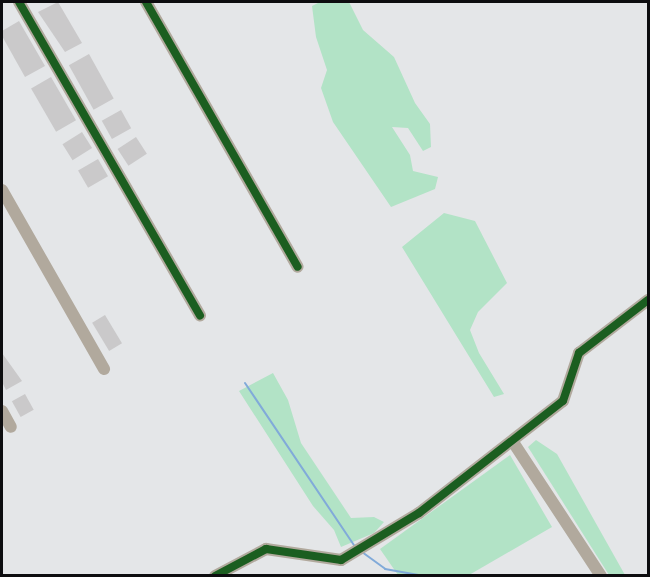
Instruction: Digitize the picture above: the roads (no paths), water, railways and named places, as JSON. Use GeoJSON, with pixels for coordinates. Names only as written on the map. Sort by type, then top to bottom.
{"type":"FeatureCollection","features":[{"type":"Feature","properties":{"kind":"street"},"geometry":{"type":"LineString","coordinates":[[19,2],[200,315]]}},
{"type":"Feature","properties":{"kind":"street"},"geometry":{"type":"LineString","coordinates":[[146,2],[298,267]]}},
{"type":"Feature","properties":{"kind":"street"},"geometry":{"type":"LineString","coordinates":[[2,190],[104,369]]}},
{"type":"Feature","properties":{"kind":"street"},"geometry":{"type":"LineString","coordinates":[[215,576],[266,549],[341,560],[419,513],[563,401],[579,353],[648,300]]}},
{"type":"Feature","properties":{"kind":"street"},"geometry":{"type":"LineString","coordinates":[[2,411],[11,427]]}},
{"type":"Feature","properties":{"kind":"street"},"geometry":{"type":"LineString","coordinates":[[513,442],[601,576]]}},
{"type":"Feature","properties":{"kind":"waterway"},"geometry":{"type":"LineString","coordinates":[[245,383],[355,547]]}},
{"type":"Feature","properties":{"kind":"waterway"},"geometry":{"type":"LineString","coordinates":[[362,552],[385,569],[418,575]]}}]}
